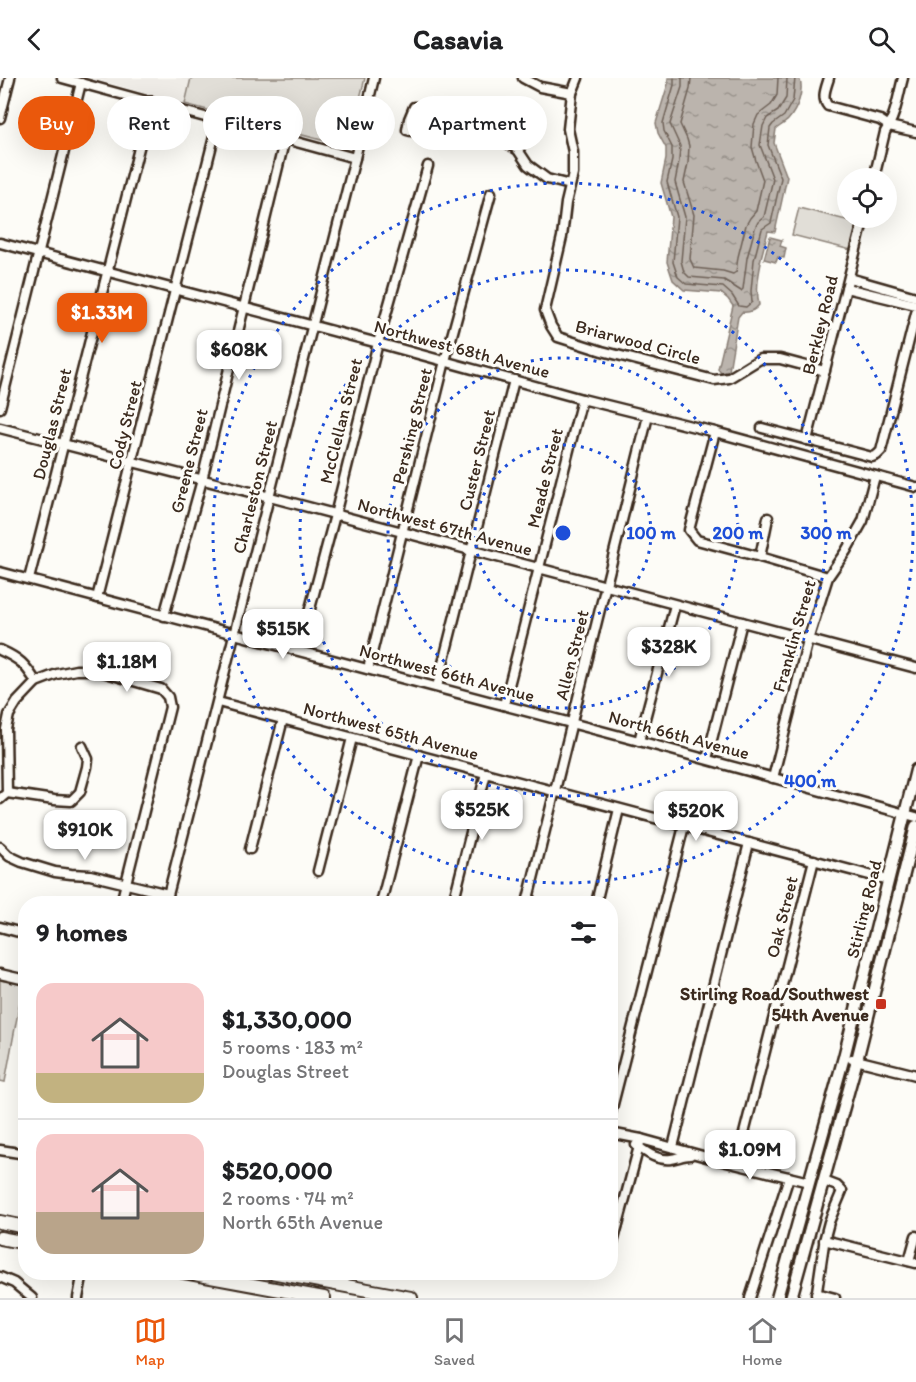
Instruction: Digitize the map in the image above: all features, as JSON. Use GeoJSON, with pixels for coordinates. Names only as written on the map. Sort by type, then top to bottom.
{"type":"FeatureCollection","features":[{"type":"Feature","properties":{"kind":"highway"},"geometry":{"type":"LineString","coordinates":[[0,1222],[18,1225]]}},
{"type":"Feature","properties":{"kind":"highway"},"geometry":{"type":"LineString","coordinates":[[0,1238],[18,1241]]}},
{"type":"Feature","properties":{"kind":"highway"},"geometry":{"type":"LineString","coordinates":[[226,1280],[324,1298]]}},
{"type":"Feature","properties":{"kind":"highway"},"geometry":{"type":"LineString","coordinates":[[314,1280],[411,1298]]}},
{"type":"Feature","properties":{"kind":"main road","name":"Stirling Road"},"geometry":{"type":"LineString","coordinates":[[777,1298],[844,1057],[888,880],[911,815],[916,770]]}},
{"type":"Feature","properties":{"kind":"main road","name":"Stirling Road"},"geometry":{"type":"LineString","coordinates":[[791,1298],[857,1060],[916,826]]}},
{"type":"Feature","properties":{"kind":"street"},"geometry":{"type":"LineString","coordinates":[[0,118],[10,78]]}},
{"type":"Feature","properties":{"kind":"street"},"geometry":{"type":"LineString","coordinates":[[62,78],[132,96]]}},
{"type":"Feature","properties":{"kind":"street","name":"Charleston Street"},"geometry":{"type":"LineString","coordinates":[[168,896],[374,78]]}},
{"type":"Feature","properties":{"kind":"street"},"geometry":{"type":"LineString","coordinates":[[523,78],[540,87],[572,93]]}},
{"type":"Feature","properties":{"kind":"street","name":"Briarwood Circle"},"geometry":{"type":"LineString","coordinates":[[578,78],[572,93],[568,129],[573,152],[573,174],[566,203],[562,237],[545,310],[558,337],[602,351],[714,380],[729,378],[760,359],[780,359],[825,371]]}},
{"type":"Feature","properties":{"kind":"street"},"geometry":{"type":"LineString","coordinates":[[829,78],[824,97],[828,106],[916,132]]}},
{"type":"Feature","properties":{"kind":"street"},"geometry":{"type":"LineString","coordinates":[[876,168],[885,132],[890,126],[903,78]]}},
{"type":"Feature","properties":{"kind":"street"},"geometry":{"type":"LineString","coordinates":[[0,408],[81,83]]}},
{"type":"Feature","properties":{"kind":"street"},"geometry":{"type":"LineString","coordinates":[[303,143],[355,158]]}},
{"type":"Feature","properties":{"kind":"street","name":"Douglas Street"},"geometry":{"type":"LineString","coordinates":[[29,579],[138,150]]}},
{"type":"Feature","properties":{"kind":"street","name":"Cody Street"},"geometry":{"type":"LineString","coordinates":[[97,598],[211,150]]}},
{"type":"Feature","properties":{"kind":"street","name":"Greene Street"},"geometry":{"type":"LineString","coordinates":[[164,616],[202,480],[282,150]]}},
{"type":"Feature","properties":{"kind":"street"},"geometry":{"type":"LineString","coordinates":[[518,150],[528,165],[547,179],[570,185]]}},
{"type":"Feature","properties":{"kind":"street","name":"McClellan Street"},"geometry":{"type":"LineString","coordinates":[[299,650],[378,343],[428,166]]}},
{"type":"Feature","properties":{"kind":"street","name":"Pershing Street"},"geometry":{"type":"LineString","coordinates":[[368,669],[445,361],[491,193]]}},
{"type":"Feature","properties":{"kind":"street","name":"Berkley Road"},"geometry":{"type":"LineString","coordinates":[[807,440],[862,228]]}},
{"type":"Feature","properties":{"kind":"street","name":"Northwest 68th Avenue"},"geometry":{"type":"LineString","coordinates":[[0,243],[916,487]]}},
{"type":"Feature","properties":{"kind":"street"},"geometry":{"type":"LineString","coordinates":[[848,283],[916,297]]}},
{"type":"Feature","properties":{"kind":"street"},"geometry":{"type":"LineString","coordinates":[[848,283],[916,305]]}},
{"type":"Feature","properties":{"kind":"street"},"geometry":{"type":"LineString","coordinates":[[762,428],[872,457],[877,455],[881,451],[916,313]]}},
{"type":"Feature","properties":{"kind":"street","name":"Custer Street"},"geometry":{"type":"LineString","coordinates":[[437,687],[514,380]]}},
{"type":"Feature","properties":{"kind":"street","name":"Meade Street"},"geometry":{"type":"LineString","coordinates":[[504,705],[582,399]]}},
{"type":"Feature","properties":{"kind":"street","name":"Allen Street"},"geometry":{"type":"LineString","coordinates":[[529,896],[648,416]]}},
{"type":"Feature","properties":{"kind":"street","name":"Northwest 67th Avenue"},"geometry":{"type":"LineString","coordinates":[[0,428],[916,668]]}},
{"type":"Feature","properties":{"kind":"street"},"geometry":{"type":"LineString","coordinates":[[715,432],[689,530],[696,540],[828,577]]}},
{"type":"Feature","properties":{"kind":"street","name":"Franklin Street"},"geometry":{"type":"LineString","coordinates":[[773,778],[808,640],[828,577],[863,521],[875,476]]}},
{"type":"Feature","properties":{"kind":"street"},"geometry":{"type":"LineString","coordinates":[[760,557],[768,518]]}},
{"type":"Feature","properties":{"kind":"street","name":"Northwest 66th Avenue"},"geometry":{"type":"LineString","coordinates":[[0,572],[572,723]]}},
{"type":"Feature","properties":{"kind":"street"},"geometry":{"type":"LineString","coordinates":[[639,741],[675,605]]}},
{"type":"Feature","properties":{"kind":"street"},"geometry":{"type":"LineString","coordinates":[[706,759],[742,622]]}},
{"type":"Feature","properties":{"kind":"street"},"geometry":{"type":"LineString","coordinates":[[0,650],[18,658],[36,682]]}},
{"type":"Feature","properties":{"kind":"street"},"geometry":{"type":"LineString","coordinates":[[82,746],[88,759],[87,767],[80,792],[71,801],[3,796],[3,750],[9,715],[17,702],[36,682],[76,670],[96,670],[162,689],[168,697],[170,707],[123,896]]}},
{"type":"Feature","properties":{"kind":"street","name":"Northwest 65th Avenue"},"geometry":{"type":"LineString","coordinates":[[218,702],[888,880]]}},
{"type":"Feature","properties":{"kind":"street"},"geometry":{"type":"LineString","coordinates":[[250,849],[283,719]]}},
{"type":"Feature","properties":{"kind":"street","name":"North 66th Avenue"},"geometry":{"type":"LineString","coordinates":[[572,723],[911,815]]}},
{"type":"Feature","properties":{"kind":"street"},"geometry":{"type":"LineString","coordinates":[[318,871],[352,738]]}},
{"type":"Feature","properties":{"kind":"street"},"geometry":{"type":"LineString","coordinates":[[383,896],[419,755]]}},
{"type":"Feature","properties":{"kind":"street"},"geometry":{"type":"LineString","coordinates":[[455,896],[486,773]]}},
{"type":"Feature","properties":{"kind":"street"},"geometry":{"type":"LineString","coordinates":[[598,896],[619,809]]}},
{"type":"Feature","properties":{"kind":"street"},"geometry":{"type":"LineString","coordinates":[[618,1085],[684,826]]}},
{"type":"Feature","properties":{"kind":"street"},"geometry":{"type":"LineString","coordinates":[[674,1143],[749,843]]}},
{"type":"Feature","properties":{"kind":"street"},"geometry":{"type":"LineString","coordinates":[[0,847],[9,856],[22,862],[55,872],[90,875],[126,883],[162,896]]}},
{"type":"Feature","properties":{"kind":"street","name":"Oak Street"},"geometry":{"type":"LineString","coordinates":[[738,1157],[814,860]]}},
{"type":"Feature","properties":{"kind":"street"},"geometry":{"type":"LineString","coordinates":[[0,927],[18,932]]}},
{"type":"Feature","properties":{"kind":"street"},"geometry":{"type":"LineString","coordinates":[[0,974],[18,978]]}},
{"type":"Feature","properties":{"kind":"street"},"geometry":{"type":"LineString","coordinates":[[844,1057],[916,1075]]}},
{"type":"Feature","properties":{"kind":"street"},"geometry":{"type":"LineString","coordinates":[[618,1135],[639,1143],[705,1156],[809,1182]]}},
{"type":"Feature","properties":{"kind":"street"},"geometry":{"type":"LineString","coordinates":[[639,1143],[645,1153],[660,1158],[669,1159],[685,1155],[705,1156]]}},
{"type":"Feature","properties":{"kind":"street"},"geometry":{"type":"LineString","coordinates":[[618,1223],[639,1143]]}},
{"type":"Feature","properties":{"kind":"street"},"geometry":{"type":"LineString","coordinates":[[0,1150],[18,1153]]}},
{"type":"Feature","properties":{"kind":"street"},"geometry":{"type":"LineString","coordinates":[[750,1298],[789,1177]]}},
{"type":"Feature","properties":{"kind":"street"},"geometry":{"type":"LineString","coordinates":[[824,1182],[837,1186],[842,1190],[842,1194],[829,1222],[824,1240],[816,1296],[835,1298]]}},
{"type":"Feature","properties":{"kind":"street"},"geometry":{"type":"LineString","coordinates":[[824,1240],[912,1262],[916,1236]]}},
{"type":"Feature","properties":{"kind":"street"},"geometry":{"type":"LineString","coordinates":[[0,1277],[14,1283],[32,1298]]}},
{"type":"Feature","properties":{"kind":"street"},"geometry":{"type":"LineString","coordinates":[[78,1298],[81,1280]]}},
{"type":"Feature","properties":{"kind":"shaded area"},"geometry":{"type":"Polygon","coordinates":[[[90,78],[191,78],[187,96],[156,96],[90,78]]]}},
{"type":"Feature","properties":{"kind":"shaded area"},"geometry":{"type":"Polygon","coordinates":[[[191,78],[365,78],[361,96],[315,96],[315,138],[303,135],[303,96],[203,96],[203,109],[191,106],[191,96],[187,96],[191,78]]]}},
{"type":"Feature","properties":{"kind":"shaded area"},"geometry":{"type":"Polygon","coordinates":[[[799,208],[837,218],[837,228],[857,228],[851,250],[792,235],[799,208]]]}},
{"type":"Feature","properties":{"kind":"shaded area"},"geometry":{"type":"Polygon","coordinates":[[[0,980],[18,984],[18,1012],[5,1082],[0,1081],[0,980]]]}},
{"type":"Feature","properties":{"kind":"water"},"geometry":{"type":"Polygon","coordinates":[[[668,78],[799,78],[801,83],[801,94],[794,111],[788,120],[776,129],[774,143],[787,177],[775,232],[768,231],[760,262],[759,305],[752,311],[742,312],[738,317],[729,371],[721,373],[718,369],[733,306],[721,293],[684,290],[673,280],[667,262],[671,217],[661,183],[666,148],[658,133],[656,123],[668,78]]]}},
{"type":"Feature","properties":{"kind":"water"},"geometry":{"type":"Polygon","coordinates":[[[770,237],[782,240],[780,246],[786,248],[784,258],[778,257],[776,262],[764,259],[770,237]]]}},
{"type":"Feature","properties":{"kind":"place","name":"Stirling Road/Southwest 54th Avenue"},"geometry":{"type":"Point","coordinates":[881,1004]}}]}
